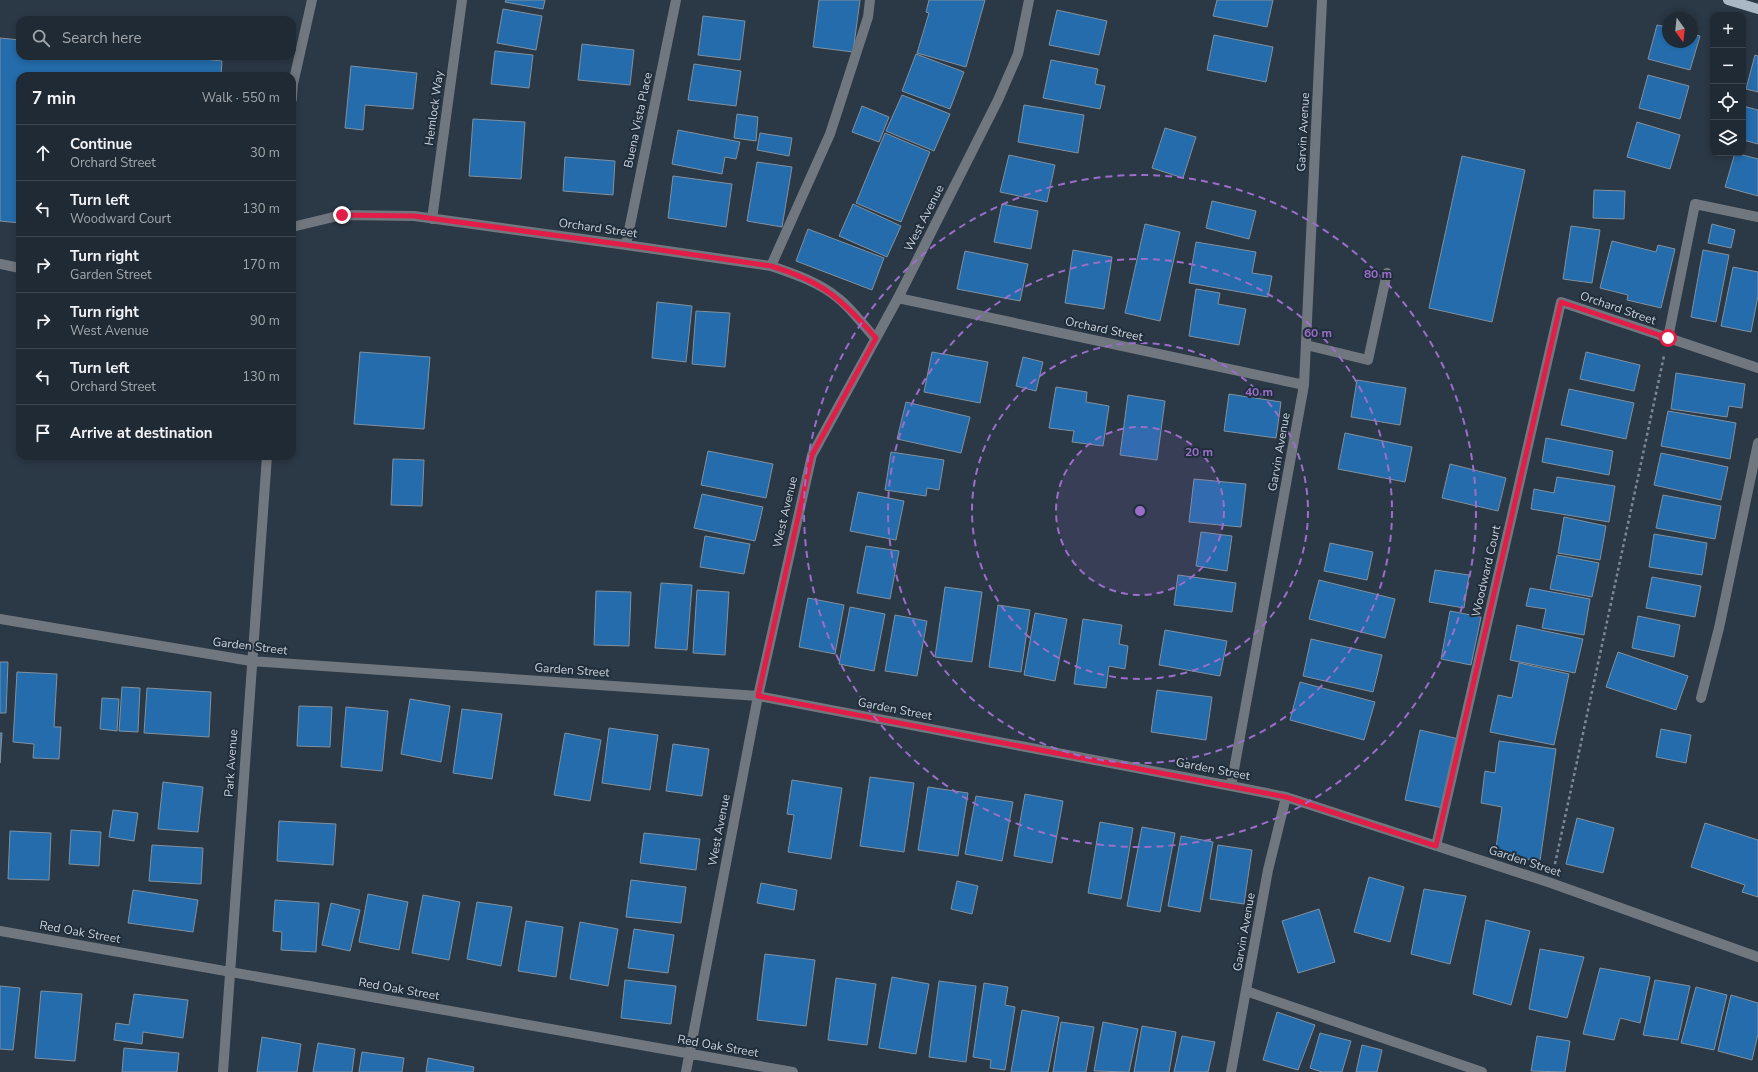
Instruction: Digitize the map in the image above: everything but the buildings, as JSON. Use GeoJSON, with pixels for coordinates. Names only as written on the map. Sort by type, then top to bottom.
{"type":"FeatureCollection","features":[{"type":"Feature","properties":{"kind":"main road"},"geometry":{"type":"LineString","coordinates":[[1728,0],[1758,9]]}},
{"type":"Feature","properties":{"kind":"street"},"geometry":{"type":"LineString","coordinates":[[296,72],[312,0]]}},
{"type":"Feature","properties":{"kind":"street","name":"Hemlock Way"},"geometry":{"type":"LineString","coordinates":[[432,219],[462,0]]}},
{"type":"Feature","properties":{"kind":"street","name":"Buena Vista Place"},"geometry":{"type":"LineString","coordinates":[[626,245],[676,0]]}},
{"type":"Feature","properties":{"kind":"street"},"geometry":{"type":"LineString","coordinates":[[771,266],[830,134],[868,17],[870,0]]}},
{"type":"Feature","properties":{"kind":"street","name":"West Avenue"},"geometry":{"type":"LineString","coordinates":[[686,1072],[758,696],[812,455],[898,298],[998,100],[1018,54],[1029,0]]}},
{"type":"Feature","properties":{"kind":"street","name":"Garvin Avenue"},"geometry":{"type":"LineString","coordinates":[[1231,786],[1304,385],[1322,0]]}},
{"type":"Feature","properties":{"kind":"street"},"geometry":{"type":"LineString","coordinates":[[1668,338],[1695,204],[1758,217]]}},
{"type":"Feature","properties":{"kind":"street","name":"Orchard Street"},"geometry":{"type":"LineString","coordinates":[[296,226],[342,215],[414,216],[771,266],[821,286],[838,298],[876,338]]}},
{"type":"Feature","properties":{"kind":"street"},"geometry":{"type":"LineString","coordinates":[[0,264],[16,267]]}},
{"type":"Feature","properties":{"kind":"street"},"geometry":{"type":"LineString","coordinates":[[1306,345],[1368,360],[1387,273]]}},
{"type":"Feature","properties":{"kind":"street","name":"Orchard Street"},"geometry":{"type":"LineString","coordinates":[[898,298],[1304,385]]}},
{"type":"Feature","properties":{"kind":"street","name":"Orchard Street"},"geometry":{"type":"LineString","coordinates":[[1561,302],[1758,368]]}},
{"type":"Feature","properties":{"kind":"street","name":"Woodward Court"},"geometry":{"type":"LineString","coordinates":[[1436,846],[1561,302]]}},
{"type":"Feature","properties":{"kind":"street"},"geometry":{"type":"LineString","coordinates":[[1701,698],[1719,628],[1758,443]]}},
{"type":"Feature","properties":{"kind":"street","name":"Park Avenue"},"geometry":{"type":"LineString","coordinates":[[223,1072],[251,661],[267,460]]}},
{"type":"Feature","properties":{"kind":"street","name":"Garden Street"},"geometry":{"type":"LineString","coordinates":[[0,619],[251,661],[758,696],[1231,786],[1286,797],[1551,883],[1758,957]]}},
{"type":"Feature","properties":{"kind":"street","name":"Garvin Avenue"},"geometry":{"type":"LineString","coordinates":[[1231,1072],[1268,870],[1286,797]]}},
{"type":"Feature","properties":{"kind":"street","name":"Red Oak Street"},"geometry":{"type":"LineString","coordinates":[[0,931],[794,1072]]}},
{"type":"Feature","properties":{"kind":"street"},"geometry":{"type":"LineString","coordinates":[[1246,991],[1482,1072]]}},
{"type":"Feature","properties":{"kind":"path"},"geometry":{"type":"LineString","coordinates":[[1551,883],[1668,338]]}},
{"type":"Feature","properties":{"kind":"route"},"geometry":{"type":"LineString","coordinates":[[342,215],[414,216],[771,266],[821,286],[838,298],[876,338],[812,455],[758,696],[1286,797],[1436,846],[1561,302],[1668,338]]}}]}
